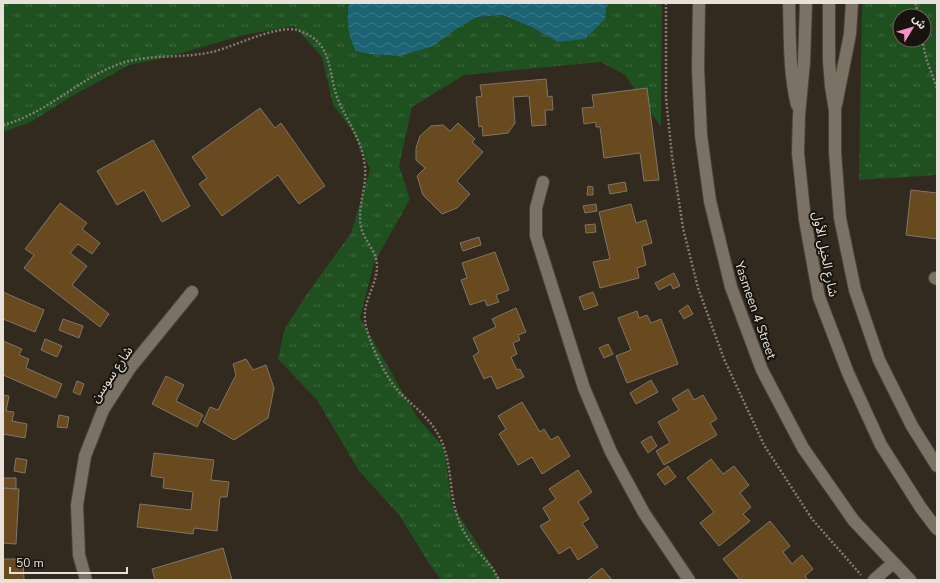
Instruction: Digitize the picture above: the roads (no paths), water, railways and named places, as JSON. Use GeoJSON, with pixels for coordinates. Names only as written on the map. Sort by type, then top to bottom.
{"type":"FeatureCollection","features":[{"type":"Feature","properties":{"kind":"street","name":"Yasmeen 4 Street"},"geometry":{"type":"LineString","coordinates":[[699,3],[698,68],[701,135],[710,201],[731,287],[762,370],[803,448],[854,521],[910,580]]}},
{"type":"Feature","properties":{"kind":"street"},"geometry":{"type":"LineString","coordinates":[[789,3],[793,89],[799,115]]}},
{"type":"Feature","properties":{"kind":"street","name":"شارع الخيل الأول"},"geometry":{"type":"LineString","coordinates":[[806,3],[798,153],[805,220],[819,297],[848,373],[881,445],[921,508],[937,529]]}},
{"type":"Feature","properties":{"kind":"street","name":"شارع الخيل الأول"},"geometry":{"type":"LineString","coordinates":[[829,3],[829,61],[835,110],[835,152],[840,218],[855,290],[880,360],[912,426],[937,466]]}},
{"type":"Feature","properties":{"kind":"street"},"geometry":{"type":"LineString","coordinates":[[835,110],[850,34],[852,3]]}},
{"type":"Feature","properties":{"kind":"street"},"geometry":{"type":"LineString","coordinates":[[543,182],[536,208],[536,236],[584,388],[611,452],[644,513],[689,580]]}},
{"type":"Feature","properties":{"kind":"street","name":"شارع سوسن"},"geometry":{"type":"LineString","coordinates":[[86,580],[79,555],[77,505],[85,456],[103,410],[130,368],[192,292]]}},
{"type":"Feature","properties":{"kind":"street"},"geometry":{"type":"LineString","coordinates":[[874,580],[893,563]]}},
{"type":"Feature","properties":{"kind":"water"},"geometry":{"type":"Polygon","coordinates":[[[349,3],[607,3],[605,19],[585,39],[558,42],[531,27],[503,15],[477,17],[455,30],[433,46],[400,56],[370,54],[356,51],[348,27],[349,3]]]}}]}
